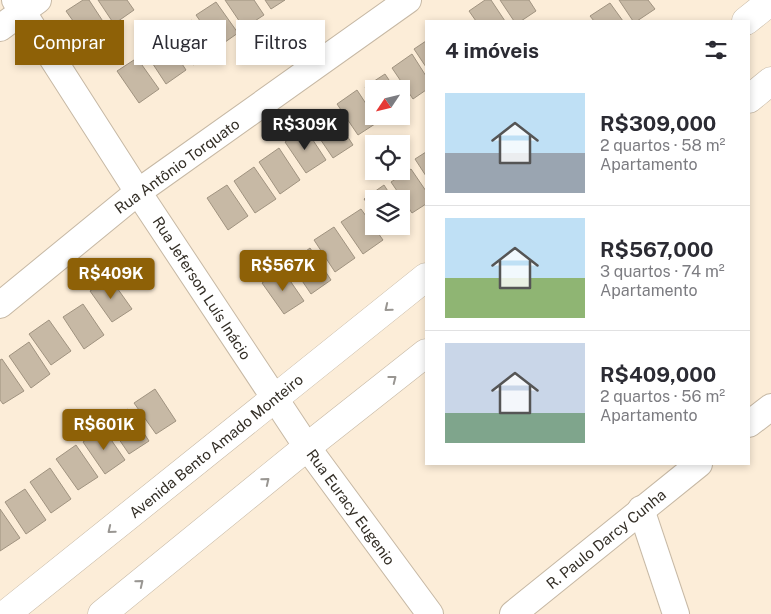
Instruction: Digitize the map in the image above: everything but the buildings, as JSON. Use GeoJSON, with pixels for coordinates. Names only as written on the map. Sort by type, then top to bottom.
{"type":"FeatureCollection","features":[{"type":"Feature","properties":{"kind":"street","name":"Rua Antônio Torquato"},"geometry":{"type":"LineString","coordinates":[[0,305],[138,192],[408,0]]}},
{"type":"Feature","properties":{"kind":"street"},"geometry":{"type":"LineString","coordinates":[[747,20],[771,1]]}},
{"type":"Feature","properties":{"kind":"street","name":"Rua Jeferson Luís Inácio"},"geometry":{"type":"LineString","coordinates":[[26,4],[138,192],[275,398]]}},
{"type":"Feature","properties":{"kind":"street"},"geometry":{"type":"LineString","coordinates":[[0,28],[26,4]]}},
{"type":"Feature","properties":{"kind":"street"},"geometry":{"type":"LineString","coordinates":[[750,98],[771,82]]}},
{"type":"Feature","properties":{"kind":"street","name":"Avenida Bento Amado Monteiro"},"geometry":{"type":"LineString","coordinates":[[6,614],[425,278]]}},
{"type":"Feature","properties":{"kind":"street"},"geometry":{"type":"LineString","coordinates":[[102,614],[425,354]]}},
{"type":"Feature","properties":{"kind":"street","name":"Rua Euracy Eugenio"},"geometry":{"type":"LineString","coordinates":[[275,398],[307,447],[430,614]]}},
{"type":"Feature","properties":{"kind":"street"},"geometry":{"type":"LineString","coordinates":[[750,423],[771,407]]}},
{"type":"Feature","properties":{"kind":"street","name":"R. Paulo Darcy Cunha"},"geometry":{"type":"LineString","coordinates":[[514,614],[698,465]]}},
{"type":"Feature","properties":{"kind":"street"},"geometry":{"type":"LineString","coordinates":[[642,509],[676,614]]}}]}
